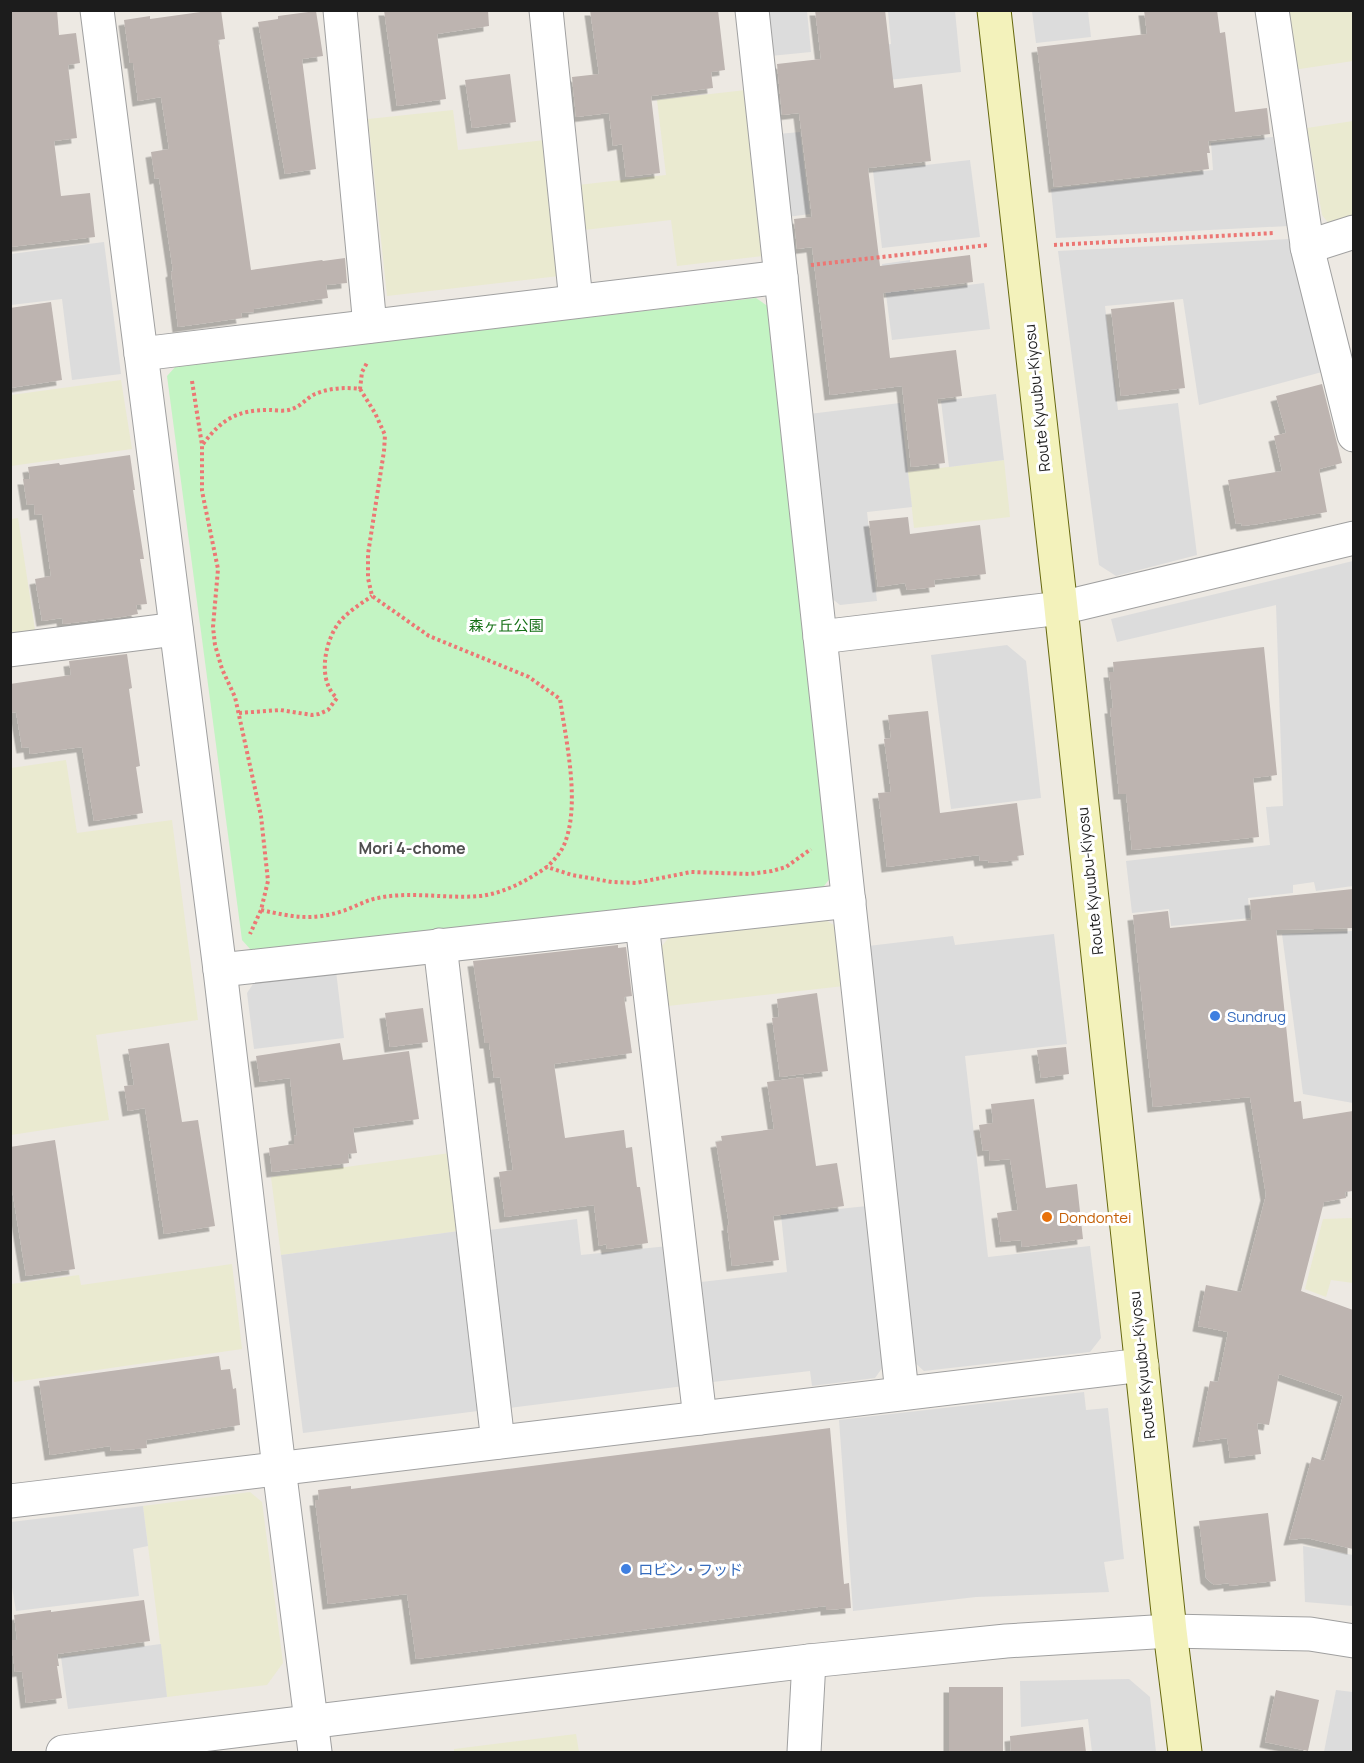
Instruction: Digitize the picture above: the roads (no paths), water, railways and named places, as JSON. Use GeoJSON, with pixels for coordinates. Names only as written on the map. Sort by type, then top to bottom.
{"type":"FeatureCollection","features":[{"type":"Feature","properties":{"kind":"main road","name":"Route Kyuubu-Kiyosu"},"geometry":{"type":"LineString","coordinates":[[994,10],[1185,1752]]}},
{"type":"Feature","properties":{"kind":"street"},"geometry":{"type":"LineString","coordinates":[[98,10],[176,629],[236,968],[279,1468],[313,1737]]}},
{"type":"Feature","properties":{"kind":"street"},"geometry":{"type":"LineString","coordinates":[[340,10],[377,325]]}},
{"type":"Feature","properties":{"kind":"street"},"geometry":{"type":"LineString","coordinates":[[546,10],[576,301]]}},
{"type":"Feature","properties":{"kind":"street"},"geometry":{"type":"LineString","coordinates":[[752,10],[902,1393]]}},
{"type":"Feature","properties":{"kind":"street"},"geometry":{"type":"LineString","coordinates":[[1272,10],[1306,239],[1353,435]]}},
{"type":"Feature","properties":{"kind":"street"},"geometry":{"type":"LineString","coordinates":[[1306,239],[1353,232]]}},
{"type":"Feature","properties":{"kind":"street"},"geometry":{"type":"LineString","coordinates":[[141,354],[576,301],[780,272]]}},
{"type":"Feature","properties":{"kind":"street"},"geometry":{"type":"LineString","coordinates":[[820,637],[1061,608],[1353,538]]}},
{"type":"Feature","properties":{"kind":"street"},"geometry":{"type":"LineString","coordinates":[[10,650],[176,629]]}},
{"type":"Feature","properties":{"kind":"street"},"geometry":{"type":"LineString","coordinates":[[236,968],[849,901]]}},
{"type":"Feature","properties":{"kind":"street"},"geometry":{"type":"LineString","coordinates":[[642,924],[700,1418]]}},
{"type":"Feature","properties":{"kind":"street"},"geometry":{"type":"LineString","coordinates":[[440,945],[498,1442]]}},
{"type":"Feature","properties":{"kind":"street"},"geometry":{"type":"LineString","coordinates":[[11,1497],[279,1468],[1142,1365]]}},
{"type":"Feature","properties":{"kind":"street"},"geometry":{"type":"LineString","coordinates":[[63,1752],[313,1737],[810,1661],[1006,1641],[1170,1631],[1310,1634],[1353,1641]]}},
{"type":"Feature","properties":{"kind":"street"},"geometry":{"type":"LineString","coordinates":[[804,1752],[810,1661]]}},
{"type":"Feature","properties":{"kind":"place","name":"Sundrug"},"geometry":{"type":"Point","coordinates":[1215,1016]}},
{"type":"Feature","properties":{"kind":"place","name":"Dondontei"},"geometry":{"type":"Point","coordinates":[1047,1217]}},
{"type":"Feature","properties":{"kind":"place","name":"ロビン・フッド"},"geometry":{"type":"Point","coordinates":[626,1569]}},
{"type":"Feature","properties":{"kind":"district","name":"Mori 4-chome"},"geometry":{"type":"Point","coordinates":[412,848]}},
{"type":"Feature","properties":{"kind":"park label","name":"森ヶ丘公園"},"geometry":{"type":"Point","coordinates":[506,625]}}]}
